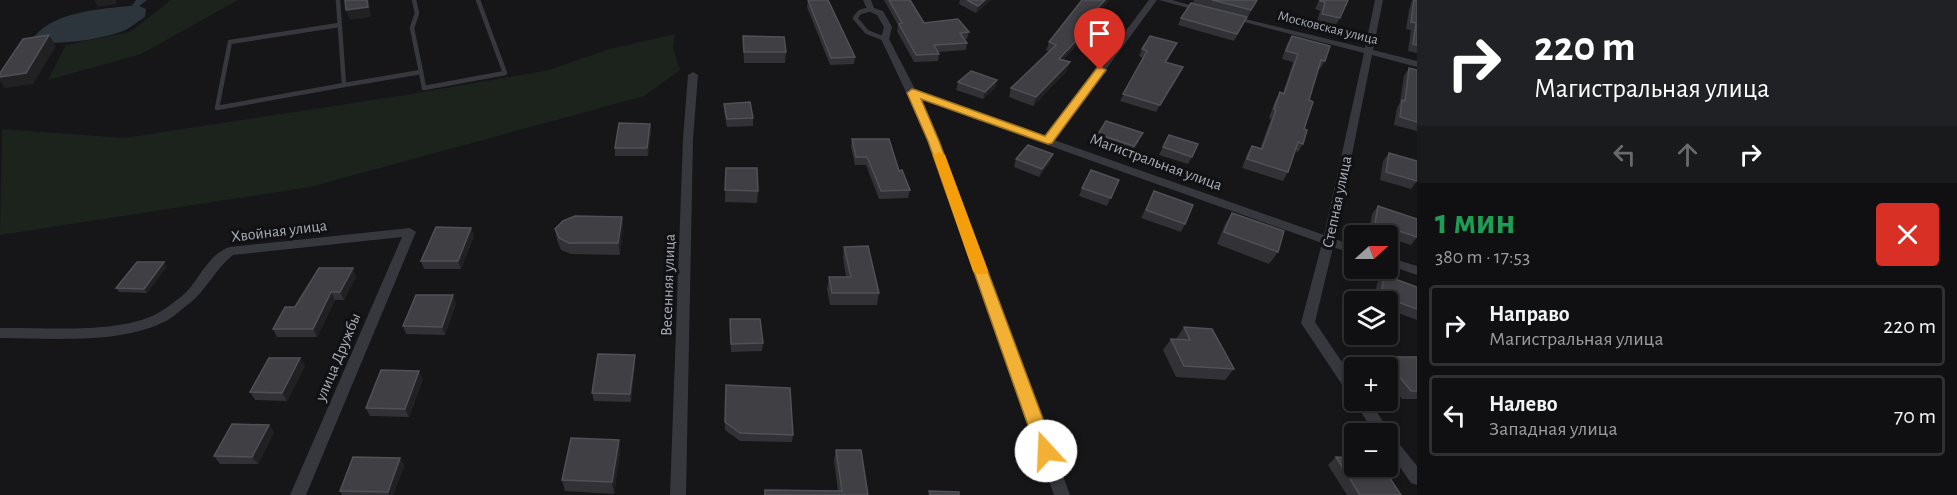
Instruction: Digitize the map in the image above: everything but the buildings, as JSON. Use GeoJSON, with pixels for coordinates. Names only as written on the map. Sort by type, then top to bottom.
{"type":"FeatureCollection","features":[{"type":"Feature","properties":{"kind":"street"},"geometry":{"type":"LineString","coordinates":[[1048,141],[1153,0]]}},
{"type":"Feature","properties":{"kind":"street"},"geometry":{"type":"LineString","coordinates":[[1163,0],[1209,12]]}},
{"type":"Feature","properties":{"kind":"street","name":"Степная улица"},"geometry":{"type":"LineString","coordinates":[[1344,376],[1308,323],[1329,241],[1379,0]]}},
{"type":"Feature","properties":{"kind":"street"},"geometry":{"type":"LineString","coordinates":[[869,4],[880,13],[888,27],[885,39],[934,141],[1062,495]]}},
{"type":"Feature","properties":{"kind":"street","name":"Московская улица"},"geometry":{"type":"LineString","coordinates":[[1220,14],[1417,64]]}},
{"type":"Feature","properties":{"kind":"street","name":"Весенняя улица"},"geometry":{"type":"LineString","coordinates":[[678,495],[688,150],[693,75]]}},
{"type":"Feature","properties":{"kind":"street","name":"Магистральная улица"},"geometry":{"type":"LineString","coordinates":[[912,93],[1344,246]]}},
{"type":"Feature","properties":{"kind":"street","name":"Хвойная улица"},"geometry":{"type":"LineString","coordinates":[[0,333],[98,332],[133,328],[164,316],[189,297],[218,260],[230,251],[410,232]]}},
{"type":"Feature","properties":{"kind":"street","name":"улица Дружбы"},"geometry":{"type":"LineString","coordinates":[[298,495],[410,232]]}},
{"type":"Feature","properties":{"kind":"street"},"geometry":{"type":"LineString","coordinates":[[1398,265],[1417,272]]}},
{"type":"Feature","properties":{"kind":"street"},"geometry":{"type":"LineString","coordinates":[[1398,452],[1417,478]]}},
{"type":"Feature","properties":{"kind":"lane"},"geometry":{"type":"LineString","coordinates":[[338,0],[344,86]]}},
{"type":"Feature","properties":{"kind":"lane"},"geometry":{"type":"LineString","coordinates":[[414,0],[417,13],[412,28],[424,88],[505,73],[478,0]]}},
{"type":"Feature","properties":{"kind":"lane"},"geometry":{"type":"LineString","coordinates":[[869,4],[855,18],[867,32],[885,39]]}},
{"type":"Feature","properties":{"kind":"lane"},"geometry":{"type":"LineString","coordinates":[[339,25],[230,42],[217,108],[421,72]]}},
{"type":"Feature","properties":{"kind":"shaded area"},"geometry":{"type":"Polygon","coordinates":[[[171,0],[238,0],[141,54],[48,80],[66,45],[130,32],[171,0]]]}},
{"type":"Feature","properties":{"kind":"shaded area"},"geometry":{"type":"Polygon","coordinates":[[[137,5],[146,9],[145,17],[128,29],[115,34],[65,42],[31,41],[51,23],[65,17],[94,10],[137,5]]]}},
{"type":"Feature","properties":{"kind":"shaded area"},"geometry":{"type":"Polygon","coordinates":[[[675,34],[673,48],[680,70],[644,96],[310,187],[0,235],[2,129],[124,138],[412,94],[549,70],[610,49],[675,34]]]}},
{"type":"Feature","properties":{"kind":"waterway"},"geometry":{"type":"LineString","coordinates":[[137,5],[142,0]]}},
{"type":"Feature","properties":{"kind":"slow traffic"},"geometry":{"type":"LineString","coordinates":[[939,155],[981,271]]}},
{"type":"Feature","properties":{"kind":"route"},"geometry":{"type":"LineString","coordinates":[[1046,451],[934,141],[912,93],[1048,141],[1100,70]]}}]}
